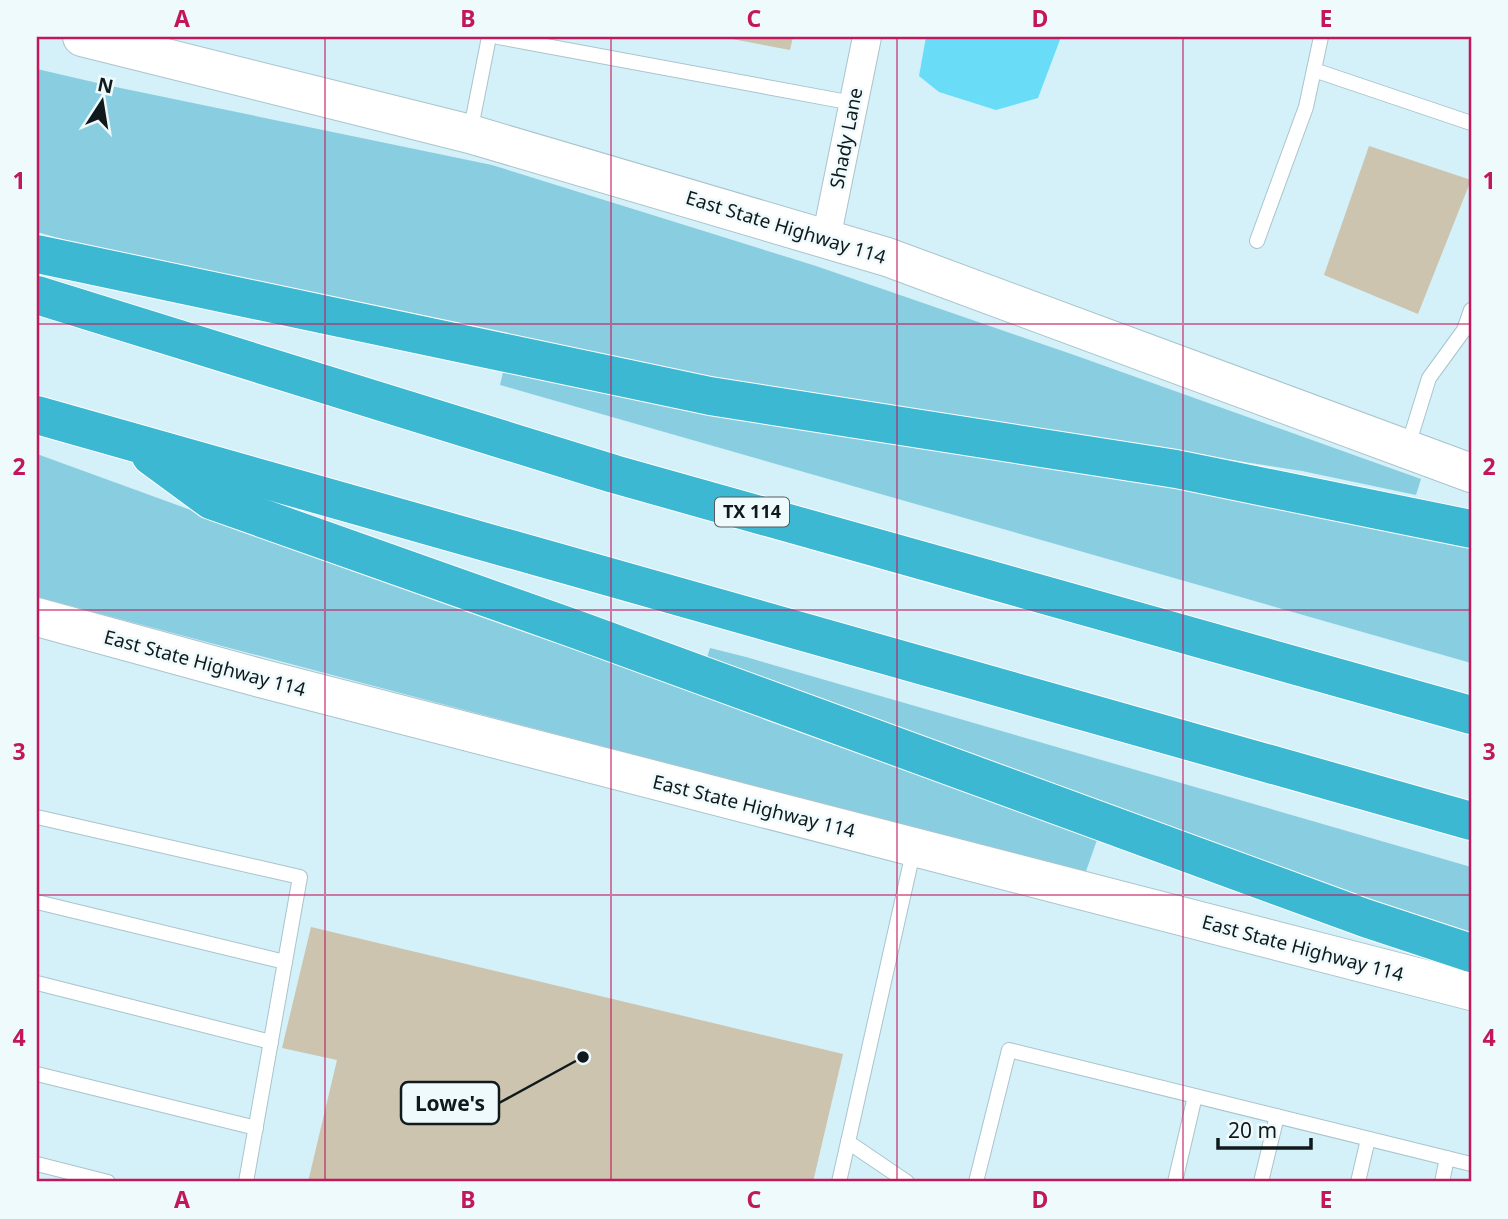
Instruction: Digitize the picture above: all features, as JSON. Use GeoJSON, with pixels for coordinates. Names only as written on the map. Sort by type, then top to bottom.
{"type":"FeatureCollection","features":[{"type":"Feature","properties":{"kind":"highway"},"geometry":{"type":"LineString","coordinates":[[37,254],[710,396],[1176,469],[1471,529]]}},
{"type":"Feature","properties":{"kind":"highway","name":"TX 114"},"geometry":{"type":"LineString","coordinates":[[37,295],[614,474],[1471,715]]}},
{"type":"Feature","properties":{"kind":"highway"},"geometry":{"type":"LineString","coordinates":[[37,415],[1471,821]]}},
{"type":"Feature","properties":{"kind":"highway"},"geometry":{"type":"LineString","coordinates":[[133,443],[211,500],[591,635],[1365,918],[1471,953]]}},
{"type":"Feature","properties":{"kind":"main road","name":"East State Highway 114"},"geometry":{"type":"LineString","coordinates":[[82,37],[470,134],[887,257],[1471,473]]}},
{"type":"Feature","properties":{"kind":"main road","name":"East State Highway 114"},"geometry":{"type":"LineString","coordinates":[[37,617],[260,678],[1471,991]]}},
{"type":"Feature","properties":{"kind":"street","name":"Shady Lane"},"geometry":{"type":"LineString","coordinates":[[826,239],[867,37]]}},
{"type":"Feature","properties":{"kind":"lane"},"geometry":{"type":"LineString","coordinates":[[470,134],[489,37]]}},
{"type":"Feature","properties":{"kind":"lane"},"geometry":{"type":"LineString","coordinates":[[498,37],[853,103]]}},
{"type":"Feature","properties":{"kind":"lane"},"geometry":{"type":"LineString","coordinates":[[1257,241],[1306,107],[1321,37]]}},
{"type":"Feature","properties":{"kind":"lane"},"geometry":{"type":"LineString","coordinates":[[1314,70],[1471,123]]}},
{"type":"Feature","properties":{"kind":"lane"},"geometry":{"type":"LineString","coordinates":[[1407,450],[1429,378],[1464,330],[1471,310]]}},
{"type":"Feature","properties":{"kind":"lane"},"geometry":{"type":"LineString","coordinates":[[37,817],[300,877],[246,1182]]}},
{"type":"Feature","properties":{"kind":"lane"},"geometry":{"type":"LineString","coordinates":[[839,1182],[915,847]]}},
{"type":"Feature","properties":{"kind":"lane"},"geometry":{"type":"LineString","coordinates":[[37,902],[285,962]]}},
{"type":"Feature","properties":{"kind":"lane"},"geometry":{"type":"LineString","coordinates":[[37,984],[271,1042]]}},
{"type":"Feature","properties":{"kind":"lane"},"geometry":{"type":"LineString","coordinates":[[975,1182],[1009,1050],[1471,1164]]}},
{"type":"Feature","properties":{"kind":"lane"},"geometry":{"type":"LineString","coordinates":[[37,1074],[256,1128]]}},
{"type":"Feature","properties":{"kind":"lane"},"geometry":{"type":"LineString","coordinates":[[1175,1182],[1195,1096]]}},
{"type":"Feature","properties":{"kind":"lane"},"geometry":{"type":"LineString","coordinates":[[1261,1182],[1277,1116]]}},
{"type":"Feature","properties":{"kind":"lane"},"geometry":{"type":"LineString","coordinates":[[1358,1182],[1368,1139]]}},
{"type":"Feature","properties":{"kind":"lane"},"geometry":{"type":"LineString","coordinates":[[848,1142],[907,1182]]}},
{"type":"Feature","properties":{"kind":"lane"},"geometry":{"type":"LineString","coordinates":[[1442,1182],[1447,1158]]}},
{"type":"Feature","properties":{"kind":"lane"},"geometry":{"type":"LineString","coordinates":[[37,1164],[108,1182]]}},
{"type":"Feature","properties":{"kind":"shaded area"},"geometry":{"type":"Polygon","coordinates":[[[926,37],[1061,37],[1038,98],[996,110],[939,92],[919,76],[926,37]]]}},
{"type":"Feature","properties":{"kind":"shaded area"},"geometry":{"type":"Polygon","coordinates":[[[37,69],[492,165],[816,266],[1421,479],[1416,495],[1302,471],[645,367],[122,256],[37,232],[37,69]]]}},
{"type":"Feature","properties":{"kind":"shaded area"},"geometry":{"type":"Polygon","coordinates":[[[503,372],[1471,536],[1471,663],[500,385],[503,372]]]}},
{"type":"Feature","properties":{"kind":"shaded area"},"geometry":{"type":"Polygon","coordinates":[[[37,454],[1097,840],[1085,874],[37,597],[37,454]]]}},
{"type":"Feature","properties":{"kind":"shaded area"},"geometry":{"type":"Polygon","coordinates":[[[710,648],[1471,867],[1471,946],[705,664],[710,648]]]}},
{"type":"Feature","properties":{"kind":"building"},"geometry":{"type":"Polygon","coordinates":[[[727,37],[793,37],[790,50],[727,37]]]}},
{"type":"Feature","properties":{"kind":"building"},"geometry":{"type":"Polygon","coordinates":[[[1369,146],[1471,180],[1418,314],[1324,275],[1369,146]]]}},
{"type":"Feature","properties":{"kind":"building"},"geometry":{"type":"Polygon","coordinates":[[[311,927],[843,1054],[813,1182],[308,1182],[337,1060],[282,1048],[311,927]]]}},
{"type":"Feature","properties":{"kind":"place","name":"Lowe's"},"geometry":{"type":"Point","coordinates":[583,1057]}}]}
